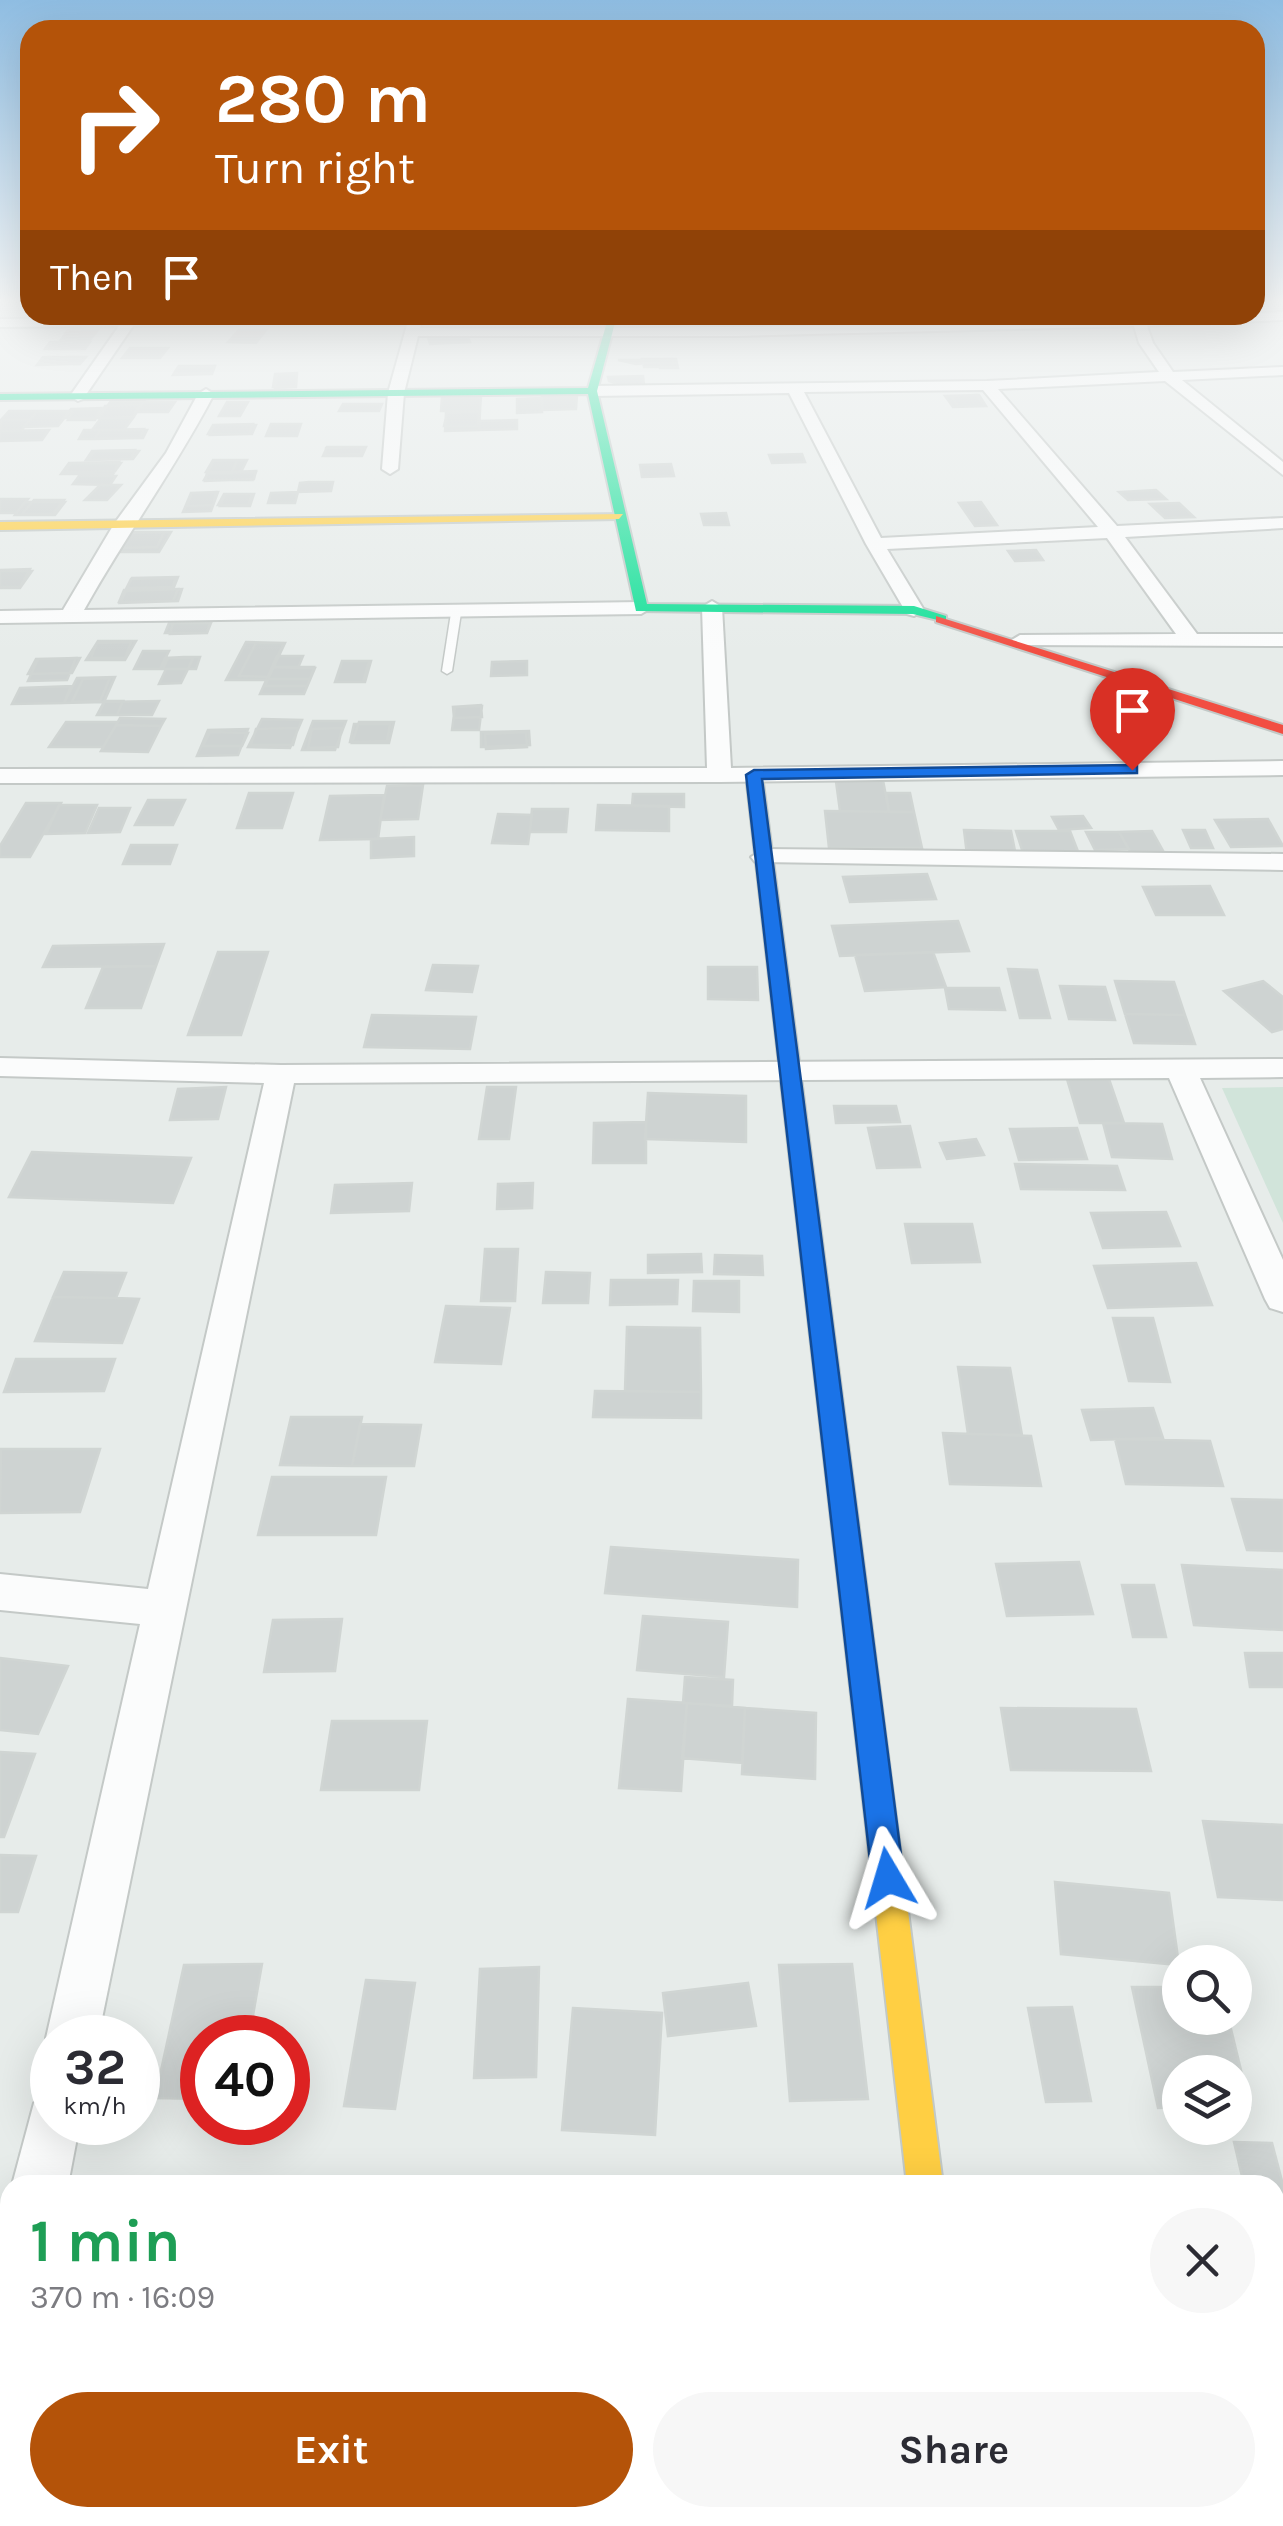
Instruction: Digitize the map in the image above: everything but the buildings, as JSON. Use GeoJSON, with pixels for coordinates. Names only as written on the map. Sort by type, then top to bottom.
{"type":"FeatureCollection","features":[{"type":"Feature","properties":{"kind":"street"},"geometry":{"type":"LineString","coordinates":[[70,616],[123,524],[174,454],[193,419]]}},
{"type":"Feature","properties":{"kind":"street"},"geometry":{"type":"LineString","coordinates":[[390,469],[394,419]]}},
{"type":"Feature","properties":{"kind":"street"},"geometry":{"type":"LineString","coordinates":[[598,419],[642,608]]}},
{"type":"Feature","properties":{"kind":"street"},"geometry":{"type":"LineString","coordinates":[[810,419],[874,544],[914,610]]}},
{"type":"Feature","properties":{"kind":"street"},"geometry":{"type":"LineString","coordinates":[[1016,419],[1113,534],[1191,641]]}},
{"type":"Feature","properties":{"kind":"street"},"geometry":{"type":"LineString","coordinates":[[1221,419],[1283,470]]}},
{"type":"Feature","properties":{"kind":"street"},"geometry":{"type":"LineString","coordinates":[[0,526],[620,516]]}},
{"type":"Feature","properties":{"kind":"street"},"geometry":{"type":"LineString","coordinates":[[874,544],[1283,523]]}},
{"type":"Feature","properties":{"kind":"street"},"geometry":{"type":"LineString","coordinates":[[712,607],[720,775]]}},
{"type":"Feature","properties":{"kind":"street"},"geometry":{"type":"LineString","coordinates":[[0,617],[712,607],[914,610],[1020,641],[1283,730]]}},
{"type":"Feature","properties":{"kind":"street"},"geometry":{"type":"LineString","coordinates":[[1020,641],[1283,640]]}},
{"type":"Feature","properties":{"kind":"street"},"geometry":{"type":"LineString","coordinates":[[0,776],[754,775],[1283,768]]}},
{"type":"Feature","properties":{"kind":"street"},"geometry":{"type":"LineString","coordinates":[[754,775],[924,2175]]}},
{"type":"Feature","properties":{"kind":"street"},"geometry":{"type":"LineString","coordinates":[[764,857],[1283,862]]}},
{"type":"Feature","properties":{"kind":"street"},"geometry":{"type":"LineString","coordinates":[[0,1067],[281,1074],[1283,1068]]}},
{"type":"Feature","properties":{"kind":"street"},"geometry":{"type":"LineString","coordinates":[[1180,1068],[1283,1299]]}},
{"type":"Feature","properties":{"kind":"street"},"geometry":{"type":"LineString","coordinates":[[77,2015],[281,1074]]}},
{"type":"Feature","properties":{"kind":"street"},"geometry":{"type":"LineString","coordinates":[[0,1592],[164,1609]]}},
{"type":"Feature","properties":{"kind":"street"},"geometry":{"type":"LineString","coordinates":[[42,2175],[48,2145]]}},
{"type":"Feature","properties":{"kind":"lane"},"geometry":{"type":"LineString","coordinates":[[447,671],[456,613]]}},
{"type":"Feature","properties":{"kind":"green space"},"geometry":{"type":"Polygon","coordinates":[[[1283,1087],[1283,1223],[1222,1088],[1283,1087]]]}},
{"type":"Feature","properties":{"kind":"traffic: fast"},"geometry":{"type":"LineString","coordinates":[[598,419],[641,608],[914,610],[941,619]]}},
{"type":"Feature","properties":{"kind":"traffic: fast"},"geometry":{"type":"LineString","coordinates":[[754,775],[854,1598]]}},
{"type":"Feature","properties":{"kind":"traffic: slow"},"geometry":{"type":"LineString","coordinates":[[0,526],[619,516]]}},
{"type":"Feature","properties":{"kind":"traffic: slow"},"geometry":{"type":"LineString","coordinates":[[854,1598],[924,2175]]}},
{"type":"Feature","properties":{"kind":"traffic: jam"},"geometry":{"type":"LineString","coordinates":[[941,619],[1283,730]]}},
{"type":"Feature","properties":{"kind":"route"},"geometry":{"type":"LineString","coordinates":[[888,1878],[754,775],[1132,770]]}}]}
